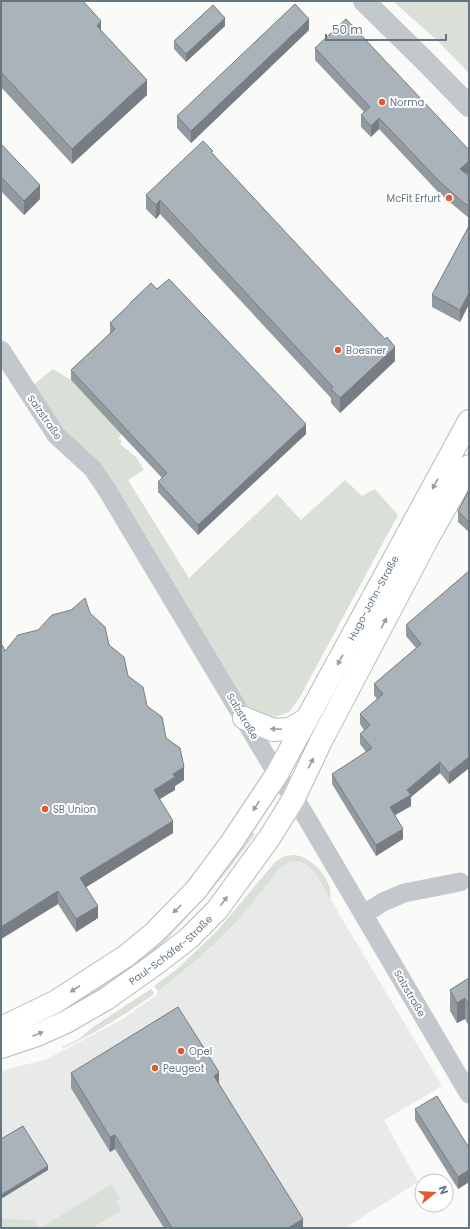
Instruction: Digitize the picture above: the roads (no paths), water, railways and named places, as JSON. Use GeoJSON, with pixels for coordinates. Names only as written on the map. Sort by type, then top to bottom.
{"type":"FeatureCollection","features":[{"type":"Feature","properties":{"kind":"main road","name":"Hugo-John-Straße"},"geometry":{"type":"LineString","coordinates":[[277,774],[469,421]]}},
{"type":"Feature","properties":{"kind":"main road","name":"Hugo-John-Straße"},"geometry":{"type":"LineString","coordinates":[[294,798],[332,720],[429,536],[469,466]]}},
{"type":"Feature","properties":{"kind":"main road"},"geometry":{"type":"LineString","coordinates":[[244,718],[273,730],[290,729],[307,719]]}},
{"type":"Feature","properties":{"kind":"main road"},"geometry":{"type":"LineString","coordinates":[[1,1028],[55,1002],[126,956],[154,932],[196,890],[231,844],[277,774]]}},
{"type":"Feature","properties":{"kind":"main road","name":"Paul-Schäfer-Straße"},"geometry":{"type":"LineString","coordinates":[[1,1048],[37,1035],[66,1022],[106,999],[188,939],[217,910],[270,837],[294,798]]}},
{"type":"Feature","properties":{"kind":"street"},"geometry":{"type":"LineString","coordinates":[[364,1],[469,106]]}},
{"type":"Feature","properties":{"kind":"street","name":"Salzstraße"},"geometry":{"type":"LineString","coordinates":[[1,350],[56,435],[93,469],[107,490],[277,774],[294,798],[364,914],[469,1094]]}},
{"type":"Feature","properties":{"kind":"street"},"geometry":{"type":"LineString","coordinates":[[364,914],[383,902],[404,893],[460,882]]}},
{"type":"Feature","properties":{"kind":"place","name":"Norma"},"geometry":{"type":"Point","coordinates":[382,102]}},
{"type":"Feature","properties":{"kind":"place","name":"McFit Erfurt"},"geometry":{"type":"Point","coordinates":[449,198]}},
{"type":"Feature","properties":{"kind":"place","name":"Boesner"},"geometry":{"type":"Point","coordinates":[338,350]}},
{"type":"Feature","properties":{"kind":"place","name":"SB Union"},"geometry":{"type":"Point","coordinates":[45,809]}},
{"type":"Feature","properties":{"kind":"place","name":"Opel"},"geometry":{"type":"Point","coordinates":[181,1051]}},
{"type":"Feature","properties":{"kind":"place","name":"Peugeot"},"geometry":{"type":"Point","coordinates":[155,1068]}}]}
